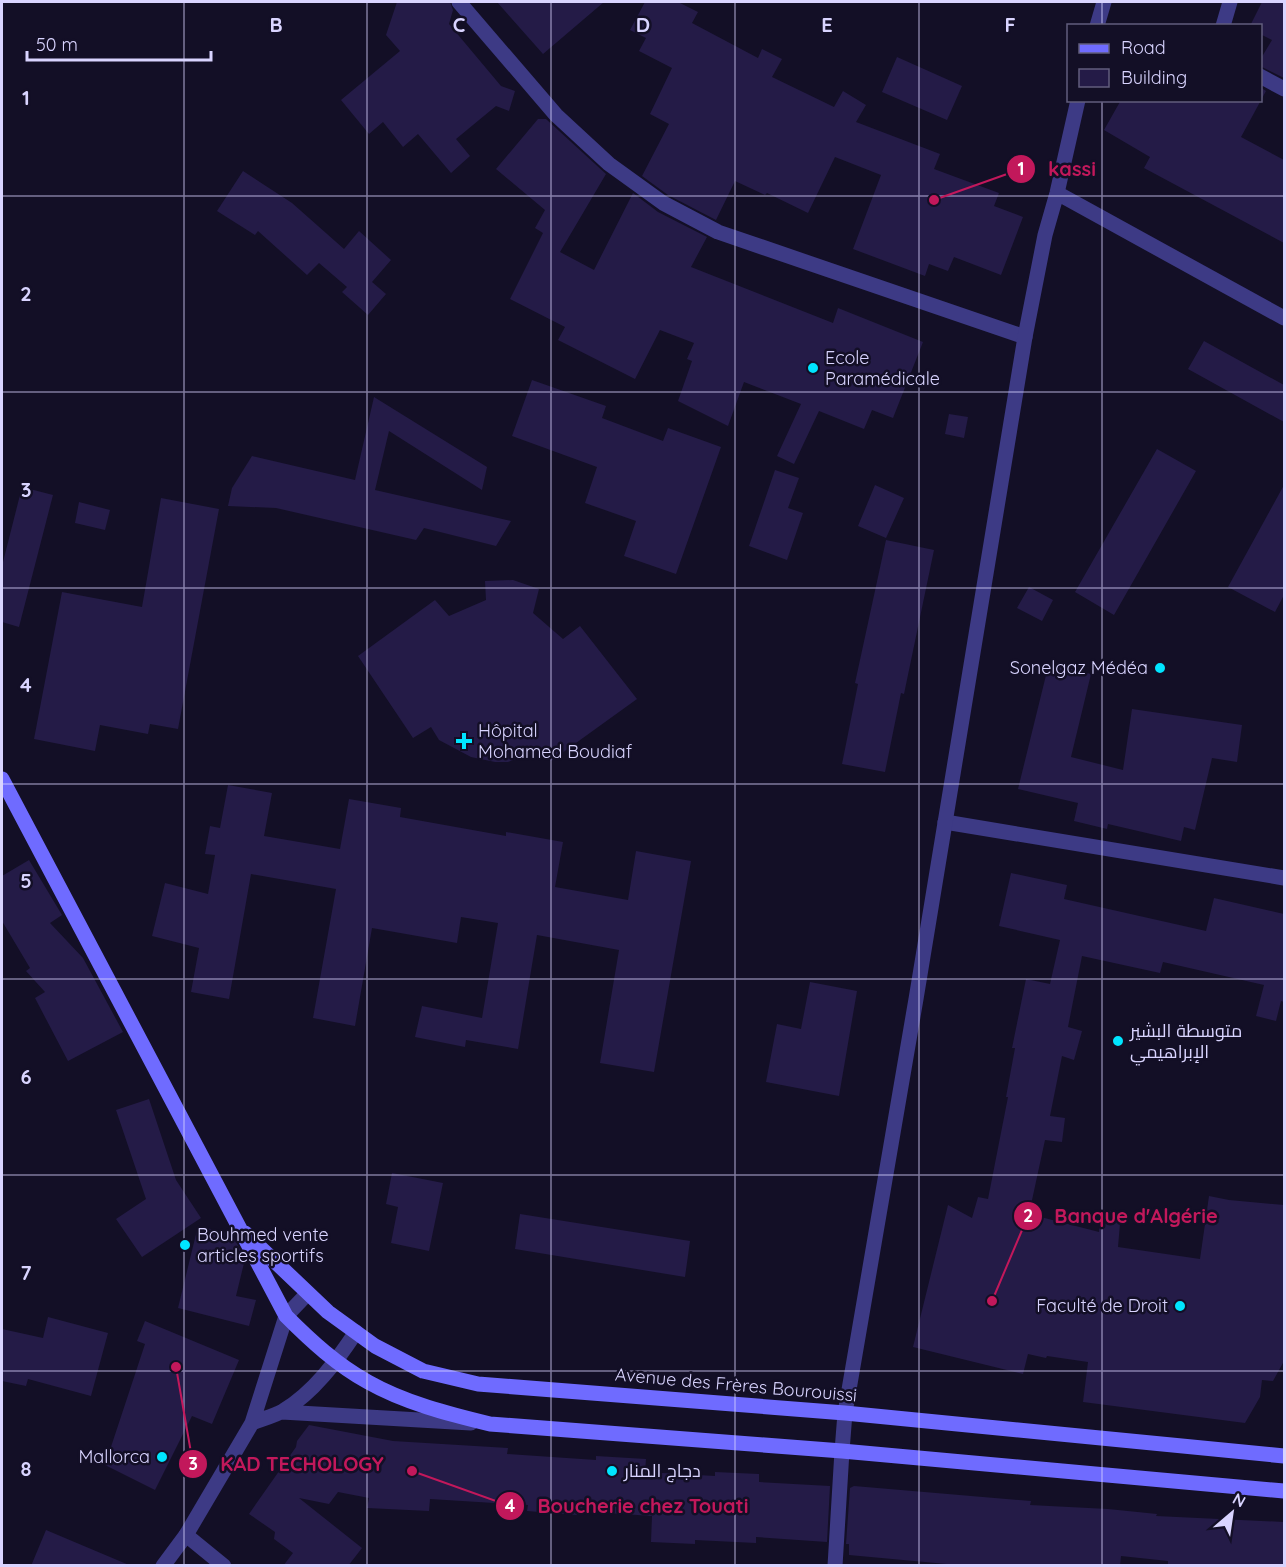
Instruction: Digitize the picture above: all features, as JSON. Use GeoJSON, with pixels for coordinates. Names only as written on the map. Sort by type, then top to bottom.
{"type":"FeatureCollection","features":[{"type":"Feature","properties":{"kind":"main road"},"geometry":{"type":"LineString","coordinates":[[2,779],[286,1316],[316,1346],[369,1382],[436,1411],[490,1424],[842,1450],[1284,1491]]}},
{"type":"Feature","properties":{"kind":"main road","name":"Avenue des Frères Bourouissi"},"geometry":{"type":"LineString","coordinates":[[236,1225],[328,1312],[375,1347],[423,1371],[478,1384],[845,1413],[1284,1456]]}},
{"type":"Feature","properties":{"kind":"street"},"geometry":{"type":"LineString","coordinates":[[459,2],[556,115],[609,164],[663,202],[718,232],[1025,337]]}},
{"type":"Feature","properties":{"kind":"street"},"geometry":{"type":"LineString","coordinates":[[1098,24],[1103,2]]}},
{"type":"Feature","properties":{"kind":"street"},"geometry":{"type":"LineString","coordinates":[[1224,24],[1230,2]]}},
{"type":"Feature","properties":{"kind":"street"},"geometry":{"type":"LineString","coordinates":[[1262,77],[1284,88]]}},
{"type":"Feature","properties":{"kind":"street"},"geometry":{"type":"LineString","coordinates":[[836,1566],[845,1413],[1025,337],[1045,235],[1057,194],[1078,102]]}},
{"type":"Feature","properties":{"kind":"street"},"geometry":{"type":"LineString","coordinates":[[1057,194],[1284,318]]}},
{"type":"Feature","properties":{"kind":"street"},"geometry":{"type":"LineString","coordinates":[[945,822],[1284,878]]}},
{"type":"Feature","properties":{"kind":"street"},"geometry":{"type":"LineString","coordinates":[[163,1566],[186,1535],[252,1423],[286,1316],[307,1293]]}},
{"type":"Feature","properties":{"kind":"street"},"geometry":{"type":"LineString","coordinates":[[252,1423],[282,1412],[312,1387],[337,1360],[356,1332]]}},
{"type":"Feature","properties":{"kind":"street"},"geometry":{"type":"LineString","coordinates":[[282,1412],[490,1424]]}},
{"type":"Feature","properties":{"kind":"street"},"geometry":{"type":"LineString","coordinates":[[186,1535],[224,1566]]}},
{"type":"Feature","properties":{"kind":"building"},"geometry":{"type":"Polygon","coordinates":[[[397,2],[450,2],[453,10],[449,24],[501,86],[515,91],[509,111],[496,106],[456,139],[470,156],[451,173],[418,134],[403,147],[383,122],[369,134],[341,100],[400,51],[386,35],[397,2]]]}},
{"type":"Feature","properties":{"kind":"building"},"geometry":{"type":"Polygon","coordinates":[[[497,2],[604,2],[543,54],[497,2]]]}},
{"type":"Feature","properties":{"kind":"building"},"geometry":{"type":"Polygon","coordinates":[[[645,2],[678,2],[698,12],[692,23],[758,58],[762,49],[782,59],[772,77],[834,107],[843,91],[866,105],[856,122],[940,154],[934,169],[999,193],[994,206],[1023,217],[1001,275],[954,257],[948,271],[929,264],[925,276],[853,249],[881,175],[835,157],[808,213],[767,193],[765,195],[735,181],[716,220],[668,195],[642,176],[669,124],[650,114],[672,68],[639,51],[646,38],[630,30],[645,2]]]}},
{"type":"Feature","properties":{"kind":"building"},"geometry":{"type":"Polygon","coordinates":[[[1262,2],[1284,2],[1284,78],[1262,67],[1262,57],[1272,40],[1262,35],[1262,24],[1251,24],[1262,2]]]}},
{"type":"Feature","properties":{"kind":"building"},"geometry":{"type":"Polygon","coordinates":[[[897,57],[962,86],[947,120],[882,92],[897,57]]]}},
{"type":"Feature","properties":{"kind":"building"},"geometry":{"type":"Polygon","coordinates":[[[1120,102],[1260,102],[1241,137],[1284,160],[1284,243],[1144,168],[1150,157],[1104,130],[1120,102]]]}},
{"type":"Feature","properties":{"kind":"building"},"geometry":{"type":"Polygon","coordinates":[[[538,119],[546,119],[606,174],[560,252],[594,270],[633,193],[658,212],[707,237],[691,267],[833,323],[838,308],[923,342],[893,418],[872,410],[864,429],[819,411],[794,464],[777,456],[801,404],[744,382],[728,426],[678,401],[692,361],[687,359],[694,343],[660,330],[635,379],[558,340],[565,327],[510,299],[543,233],[535,228],[545,210],[496,169],[538,119]]]}},
{"type":"Feature","properties":{"kind":"building"},"geometry":{"type":"Polygon","coordinates":[[[243,171],[292,203],[344,249],[359,231],[391,260],[372,282],[386,294],[368,315],[342,292],[347,287],[319,263],[307,275],[258,231],[255,235],[217,211],[243,171]]]}},
{"type":"Feature","properties":{"kind":"building"},"geometry":{"type":"Polygon","coordinates":[[[1204,341],[1284,385],[1284,422],[1188,369],[1204,341]]]}},
{"type":"Feature","properties":{"kind":"building"},"geometry":{"type":"Polygon","coordinates":[[[532,380],[606,406],[602,418],[663,441],[668,428],[721,447],[676,574],[624,556],[636,521],[585,503],[597,467],[512,436],[532,380]]]}},
{"type":"Feature","properties":{"kind":"building"},"geometry":{"type":"Polygon","coordinates":[[[374,397],[487,467],[482,490],[389,431],[375,490],[511,521],[496,546],[424,528],[416,540],[276,508],[228,506],[232,488],[252,456],[355,480],[374,397]]]}},
{"type":"Feature","properties":{"kind":"building"},"geometry":{"type":"Polygon","coordinates":[[[949,414],[968,417],[964,438],[945,434],[949,414]]]}},
{"type":"Feature","properties":{"kind":"building"},"geometry":{"type":"Polygon","coordinates":[[[1157,449],[1196,471],[1114,615],[1075,592],[1157,449]]]}},
{"type":"Feature","properties":{"kind":"building"},"geometry":{"type":"Polygon","coordinates":[[[775,470],[799,478],[788,508],[803,513],[787,560],[749,546],[775,470]]]}},
{"type":"Feature","properties":{"kind":"building"},"geometry":{"type":"Polygon","coordinates":[[[875,485],[904,498],[886,538],[858,526],[875,485]]]}},
{"type":"Feature","properties":{"kind":"building"},"geometry":{"type":"Polygon","coordinates":[[[1284,485],[1284,595],[1275,612],[1228,587],[1284,485]]]}},
{"type":"Feature","properties":{"kind":"building"},"geometry":{"type":"Polygon","coordinates":[[[22,487],[53,495],[19,627],[2,622],[2,566],[22,487]]]}},
{"type":"Feature","properties":{"kind":"building"},"geometry":{"type":"Polygon","coordinates":[[[161,498],[219,509],[178,729],[150,724],[148,734],[100,725],[95,751],[34,739],[62,592],[142,607],[161,498]]]}},
{"type":"Feature","properties":{"kind":"building"},"geometry":{"type":"Polygon","coordinates":[[[79,502],[110,510],[105,530],[75,523],[79,502]]]}},
{"type":"Feature","properties":{"kind":"building"},"geometry":{"type":"Polygon","coordinates":[[[886,540],[934,550],[885,772],[842,764],[858,684],[855,683],[886,540]]]}},
{"type":"Feature","properties":{"kind":"building"},"geometry":{"type":"Polygon","coordinates":[[[513,580],[539,589],[533,613],[563,639],[580,626],[637,699],[551,761],[544,748],[508,762],[471,757],[439,740],[431,727],[413,738],[358,656],[435,600],[449,616],[486,600],[485,581],[513,580]]]}},
{"type":"Feature","properties":{"kind":"building"},"geometry":{"type":"Polygon","coordinates":[[[1029,587],[1053,600],[1042,621],[1017,608],[1029,587]]]}},
{"type":"Feature","properties":{"kind":"building"},"geometry":{"type":"Polygon","coordinates":[[[1049,663],[1091,674],[1071,757],[1123,770],[1132,709],[1242,725],[1237,762],[1212,758],[1195,830],[1184,827],[1181,841],[1108,824],[1107,829],[1074,821],[1078,803],[1018,789],[1049,663]]]}},
{"type":"Feature","properties":{"kind":"building"},"geometry":{"type":"Polygon","coordinates":[[[228,785],[272,793],[264,836],[340,849],[349,799],[401,808],[400,817],[506,836],[506,832],[563,842],[555,887],[628,900],[636,851],[691,861],[654,1072],[600,1063],[619,950],[537,935],[518,1049],[466,1040],[465,1047],[415,1037],[422,1006],[482,1018],[498,923],[461,917],[457,943],[372,928],[355,1026],[313,1018],[336,889],[251,874],[229,999],[191,992],[199,948],[152,936],[165,883],[208,894],[215,855],[205,854],[210,826],[220,828],[228,785]]]}},
{"type":"Feature","properties":{"kind":"building"},"geometry":{"type":"Polygon","coordinates":[[[29,860],[62,915],[50,923],[83,958],[123,1032],[68,1061],[35,998],[45,992],[26,971],[30,968],[2,921],[2,876],[29,860]]]}},
{"type":"Feature","properties":{"kind":"building"},"geometry":{"type":"Polygon","coordinates":[[[1011,873],[1067,885],[1064,899],[1206,931],[1214,898],[1284,914],[1284,1002],[1281,1001],[1276,1021],[1256,1016],[1264,985],[1163,962],[1160,973],[1082,956],[1068,1027],[1082,1031],[1074,1060],[1062,1056],[1050,1116],[1065,1118],[1062,1142],[1045,1140],[1029,1214],[1099,1232],[1101,1210],[1121,1212],[1118,1247],[1200,1259],[1209,1196],[1284,1205],[1284,1361],[1273,1381],[1262,1380],[1260,1397],[1245,1423],[1083,1402],[1088,1362],[1028,1354],[1023,1374],[913,1347],[948,1205],[972,1218],[978,1197],[988,1199],[1008,1097],[1006,1097],[1015,1048],[1012,1048],[1026,979],[1050,984],[1060,940],[999,926],[1011,873]]]}},
{"type":"Feature","properties":{"kind":"building"},"geometry":{"type":"Polygon","coordinates":[[[810,982],[857,991],[839,1096],[766,1082],[777,1024],[801,1029],[810,982]]]}},
{"type":"Feature","properties":{"kind":"building"},"geometry":{"type":"Polygon","coordinates":[[[149,1099],[176,1180],[201,1218],[142,1257],[116,1219],[146,1199],[116,1110],[149,1099]]]}},
{"type":"Feature","properties":{"kind":"building"},"geometry":{"type":"Polygon","coordinates":[[[392,1173],[443,1183],[429,1251],[391,1243],[398,1207],[386,1204],[392,1173]]]}},
{"type":"Feature","properties":{"kind":"building"},"geometry":{"type":"Polygon","coordinates":[[[520,1214],[690,1241],[685,1277],[515,1249],[520,1214]]]}},
{"type":"Feature","properties":{"kind":"building"},"geometry":{"type":"Polygon","coordinates":[[[198,1226],[232,1234],[245,1259],[236,1296],[256,1300],[249,1326],[178,1308],[198,1226]]]}},
{"type":"Feature","properties":{"kind":"building"},"geometry":{"type":"Polygon","coordinates":[[[48,1317],[108,1333],[91,1396],[28,1379],[26,1386],[2,1381],[2,1329],[43,1338],[48,1317]]]}},
{"type":"Feature","properties":{"kind":"building"},"geometry":{"type":"Polygon","coordinates":[[[145,1321],[239,1360],[212,1424],[192,1416],[155,1490],[105,1465],[145,1344],[137,1341],[145,1321]]]}},
{"type":"Feature","properties":{"kind":"building"},"geometry":{"type":"Polygon","coordinates":[[[309,1425],[393,1441],[508,1448],[507,1454],[596,1460],[596,1456],[646,1459],[645,1472],[715,1476],[715,1472],[759,1474],[759,1482],[830,1486],[827,1542],[756,1537],[756,1543],[695,1540],[695,1544],[651,1542],[652,1516],[578,1511],[577,1515],[527,1511],[528,1505],[430,1499],[429,1511],[367,1508],[369,1498],[338,1492],[329,1504],[299,1498],[362,1548],[348,1566],[283,1566],[293,1553],[274,1539],[275,1532],[249,1514],[309,1425]]]}},
{"type":"Feature","properties":{"kind":"building"},"geometry":{"type":"Polygon","coordinates":[[[854,1486],[1031,1501],[1030,1505],[1108,1509],[1157,1514],[1156,1516],[1284,1522],[1284,1566],[1168,1566],[1168,1561],[1121,1556],[1120,1566],[968,1566],[849,1555],[849,1544],[846,1544],[850,1488],[854,1486]]]}},
{"type":"Feature","properties":{"kind":"building"},"geometry":{"type":"Polygon","coordinates":[[[46,1530],[129,1565],[129,1566],[31,1566],[46,1530]]]}},
{"type":"Feature","properties":{"kind":"place","name":"kassi"},"geometry":{"type":"Point","coordinates":[934,200]}},
{"type":"Feature","properties":{"kind":"place","name":"Ecole Paramédicale"},"geometry":{"type":"Point","coordinates":[813,368]}},
{"type":"Feature","properties":{"kind":"place","name":"Sonelgaz Médéa"},"geometry":{"type":"Point","coordinates":[1160,668]}},
{"type":"Feature","properties":{"kind":"place","name":"Hôpital Mohamed Boudiaf"},"geometry":{"type":"Point","coordinates":[464,741]}},
{"type":"Feature","properties":{"kind":"place","name":"متوسطة البشير الإبراهيمي"},"geometry":{"type":"Point","coordinates":[1118,1041]}},
{"type":"Feature","properties":{"kind":"place","name":"Bouhmed vente articles sportifs"},"geometry":{"type":"Point","coordinates":[185,1245]}},
{"type":"Feature","properties":{"kind":"place","name":"Banque d'Algérie"},"geometry":{"type":"Point","coordinates":[992,1301]}},
{"type":"Feature","properties":{"kind":"place","name":"Faculté de Droit"},"geometry":{"type":"Point","coordinates":[1180,1306]}},
{"type":"Feature","properties":{"kind":"place","name":"KAD TECHOLOGY"},"geometry":{"type":"Point","coordinates":[176,1367]}},
{"type":"Feature","properties":{"kind":"place","name":"Mallorca"},"geometry":{"type":"Point","coordinates":[162,1457]}},
{"type":"Feature","properties":{"kind":"place","name":"Boucherie chez Touati"},"geometry":{"type":"Point","coordinates":[412,1471]}},
{"type":"Feature","properties":{"kind":"place","name":"دجاج المنار"},"geometry":{"type":"Point","coordinates":[612,1471]}}]}
